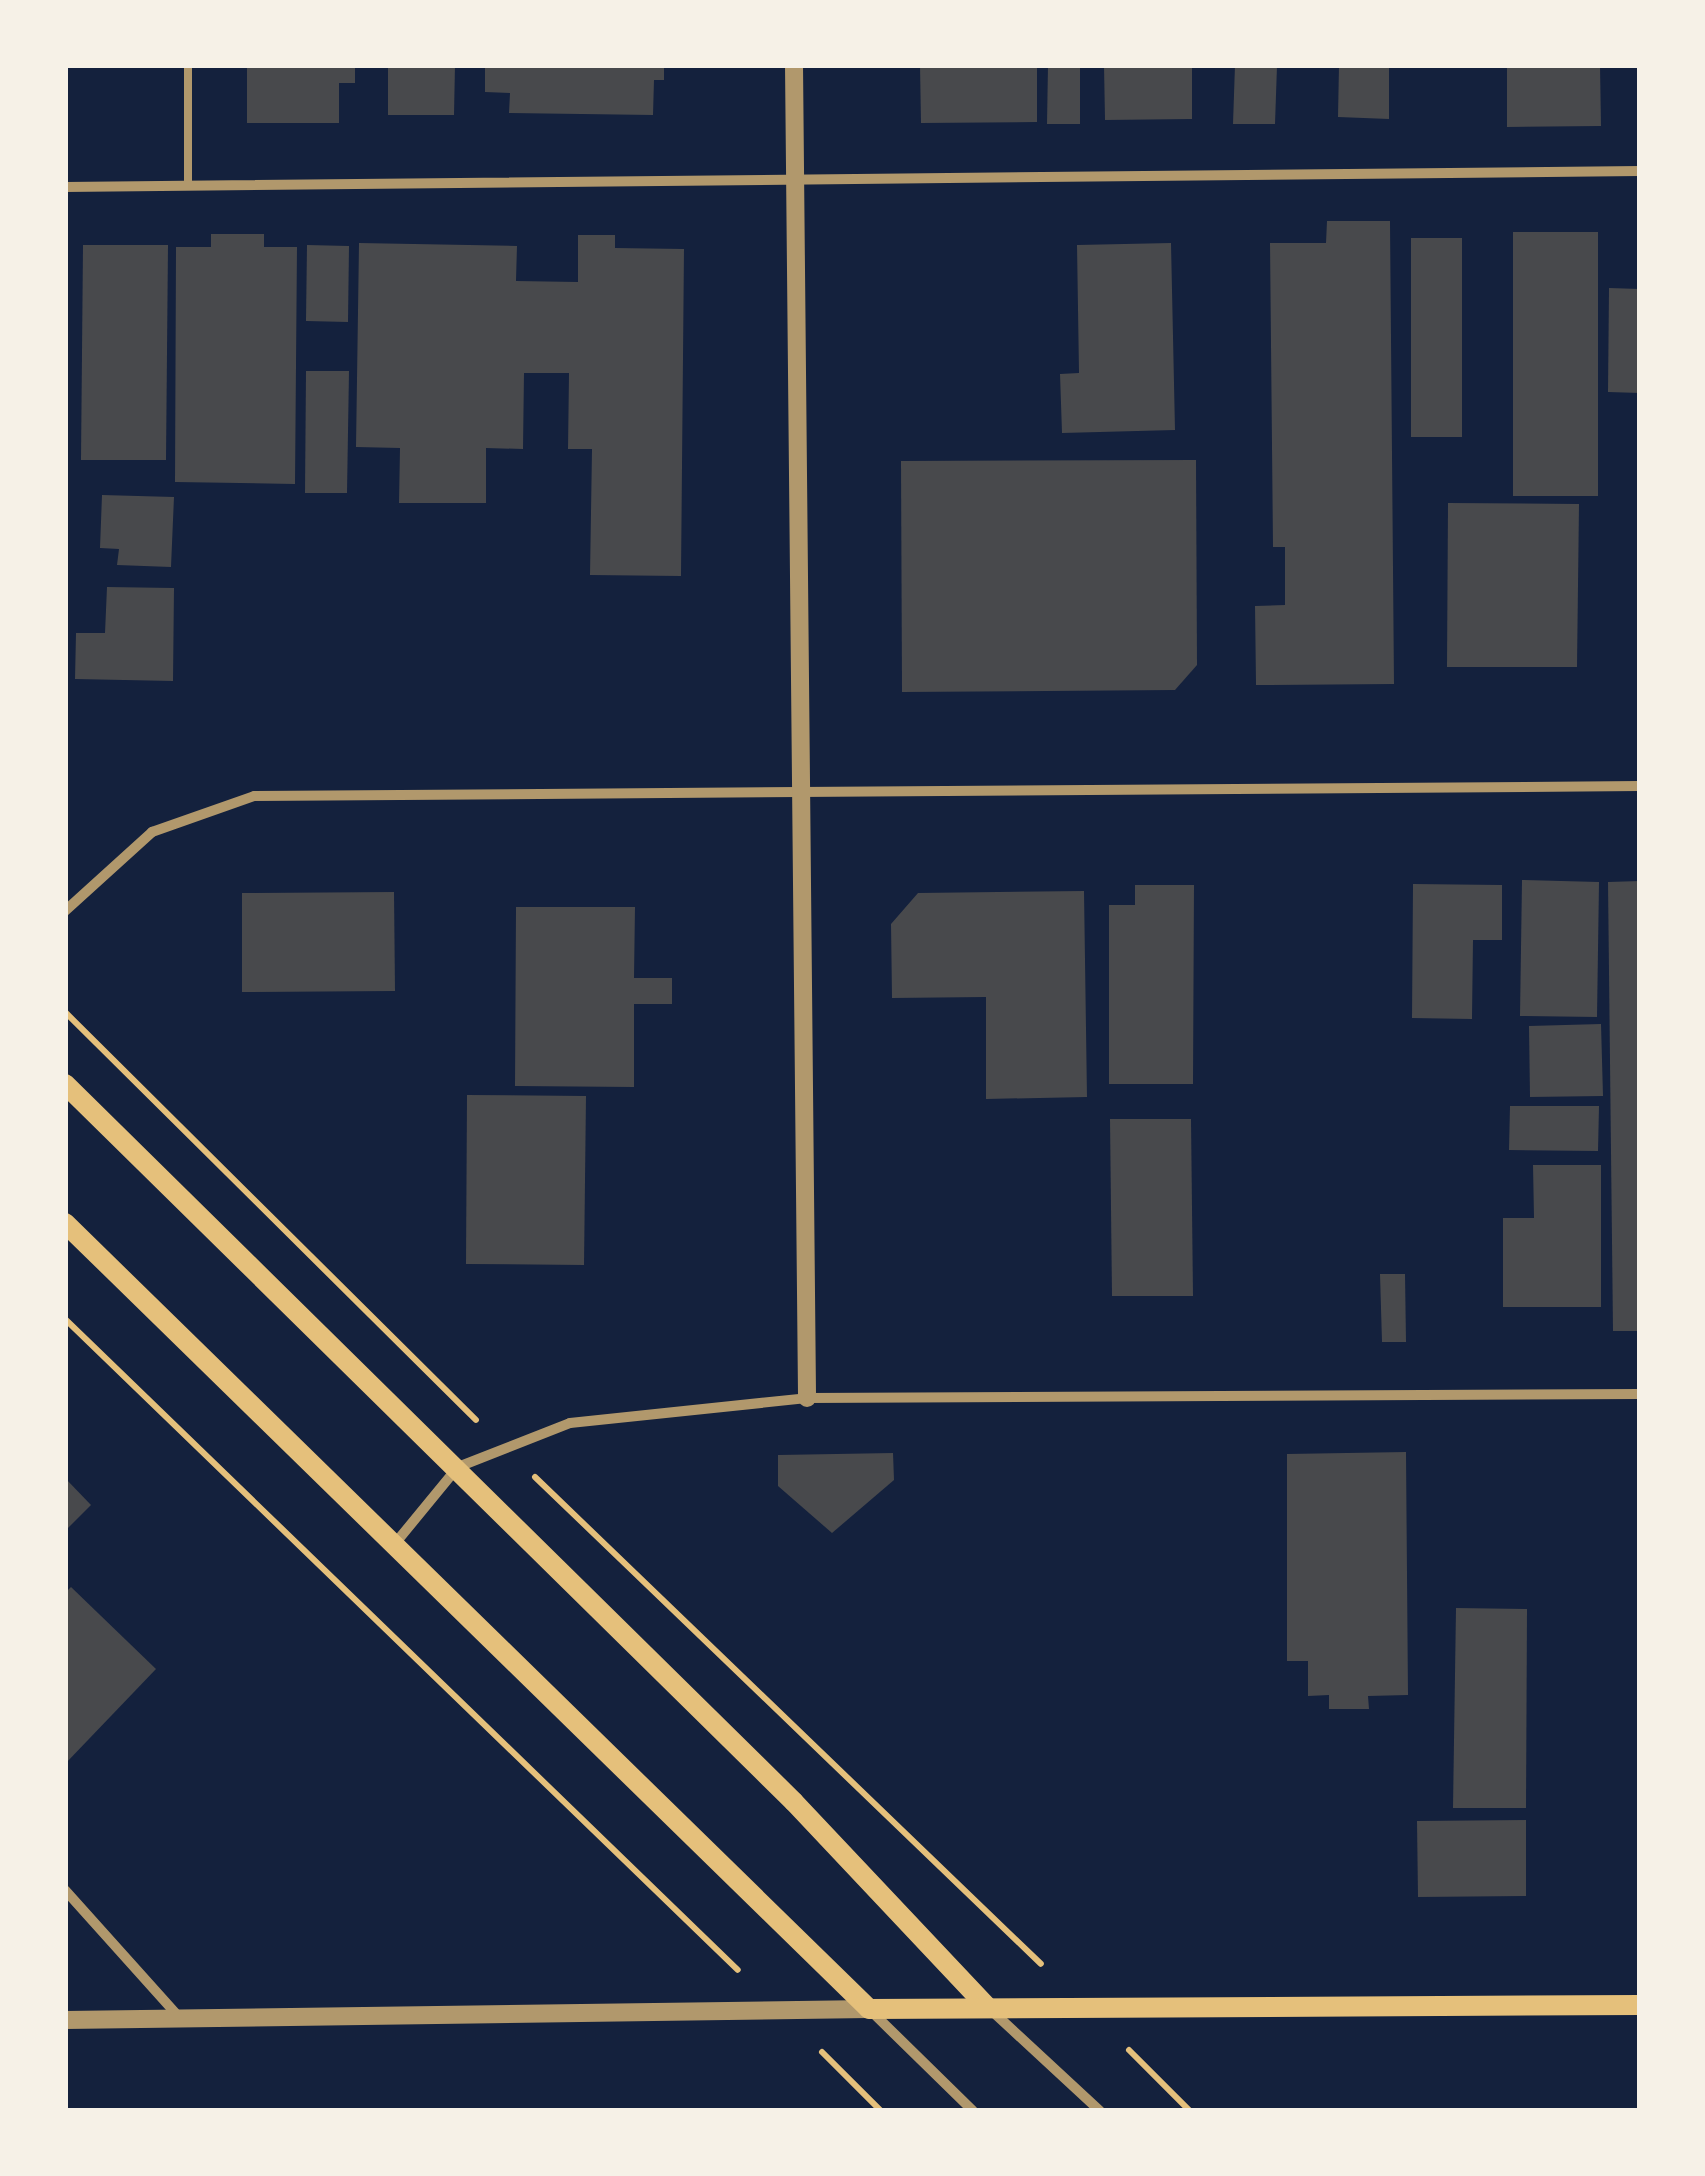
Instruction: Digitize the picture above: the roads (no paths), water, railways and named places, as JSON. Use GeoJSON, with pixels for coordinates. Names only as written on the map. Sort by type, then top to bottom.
{"type":"FeatureCollection","features":[{"type":"Feature","properties":{"kind":"main road"},"geometry":{"type":"LineString","coordinates":[[65,1084],[794,1802],[987,2006]]}},
{"type":"Feature","properties":{"kind":"main road"},"geometry":{"type":"LineString","coordinates":[[65,1223],[869,2010],[987,2006],[1640,2005]]}},
{"type":"Feature","properties":{"kind":"street"},"geometry":{"type":"LineString","coordinates":[[794,65],[807,1398]]}},
{"type":"Feature","properties":{"kind":"street"},"geometry":{"type":"LineString","coordinates":[[65,187],[795,176],[1640,171]]}},
{"type":"Feature","properties":{"kind":"street"},"geometry":{"type":"LineString","coordinates":[[65,911],[152,832],[254,796],[1640,786]]}},
{"type":"Feature","properties":{"kind":"street"},"geometry":{"type":"LineString","coordinates":[[394,1546],[458,1467],[570,1424],[807,1398],[1640,1394]]}},
{"type":"Feature","properties":{"kind":"street"},"geometry":{"type":"LineString","coordinates":[[65,1890],[181,2019]]}},
{"type":"Feature","properties":{"kind":"street"},"geometry":{"type":"LineString","coordinates":[[987,2006],[1100,2111]]}},
{"type":"Feature","properties":{"kind":"street"},"geometry":{"type":"LineString","coordinates":[[65,2020],[869,2010],[972,2111]]}},
{"type":"Feature","properties":{"kind":"lane"},"geometry":{"type":"LineString","coordinates":[[188,65],[188,185]]}}]}
